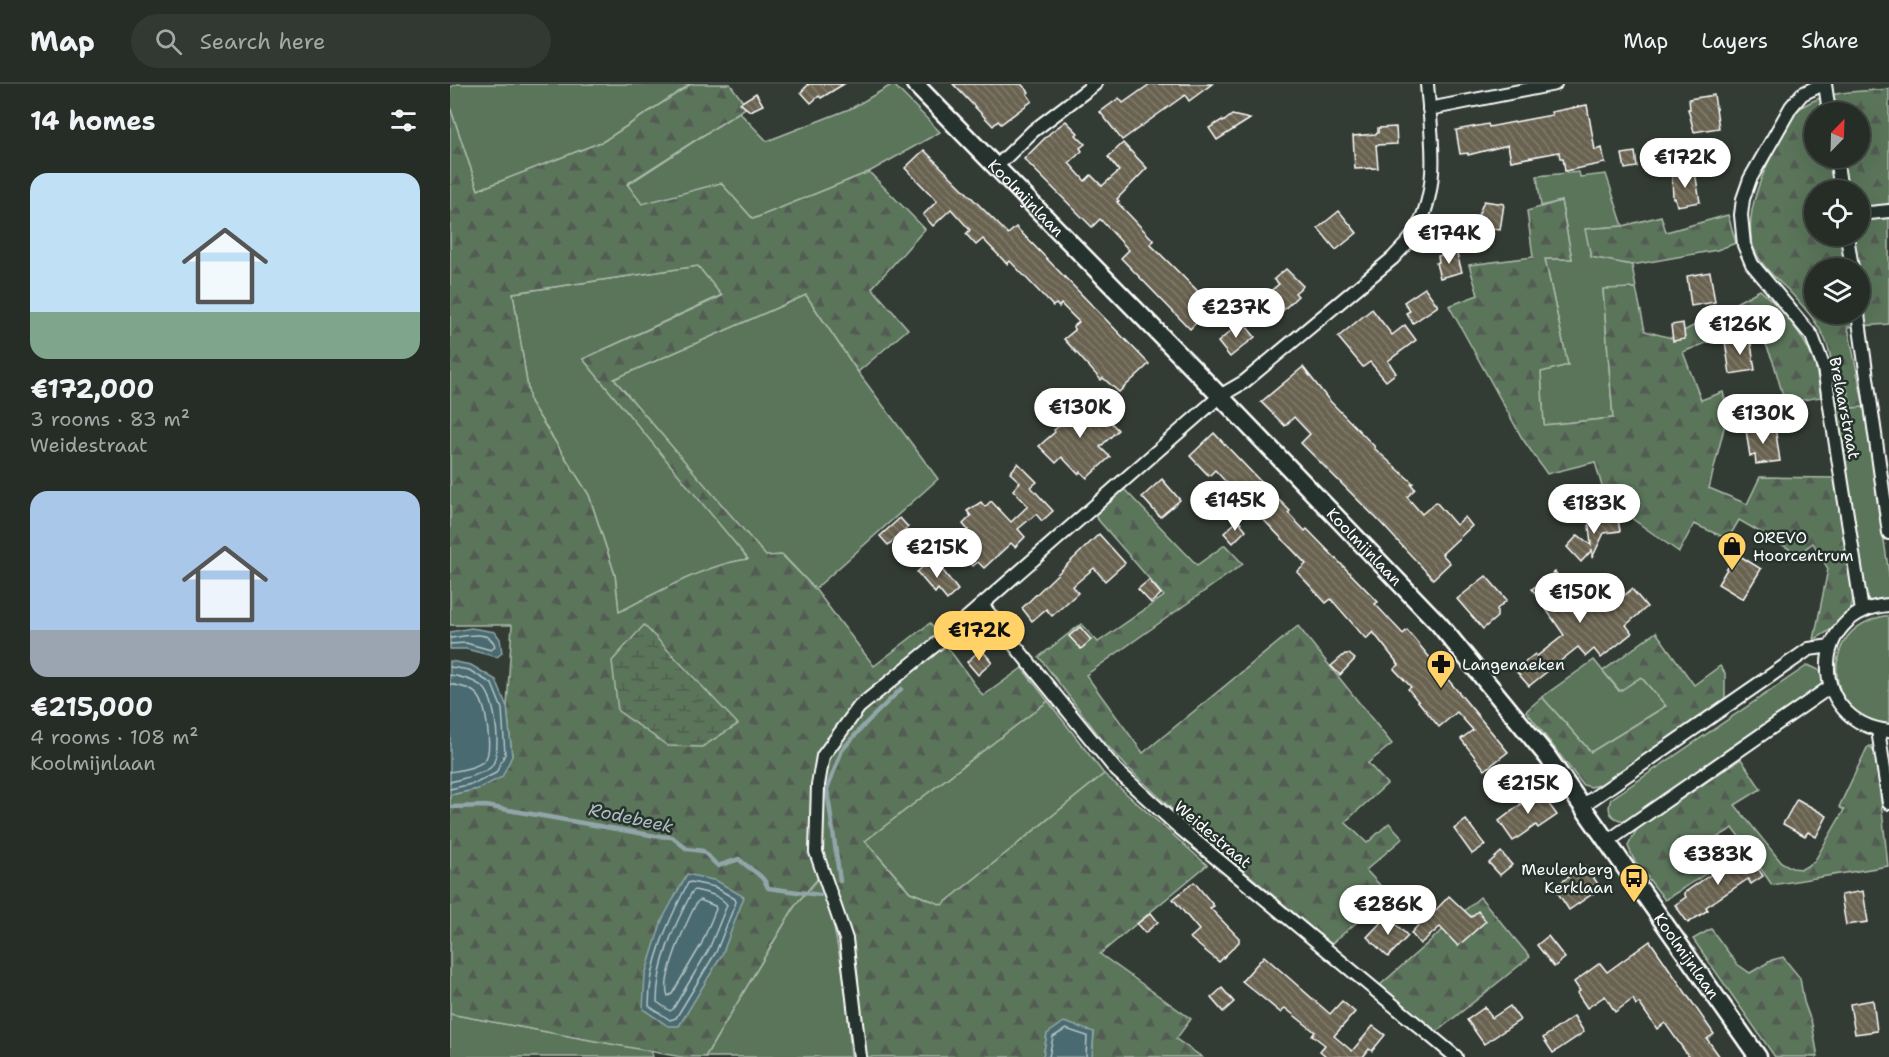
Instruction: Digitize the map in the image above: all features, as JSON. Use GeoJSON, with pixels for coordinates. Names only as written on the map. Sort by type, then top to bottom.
{"type":"FeatureCollection","features":[{"type":"Feature","properties":{"kind":"street","name":"Koolmijnlaan"},"geometry":{"type":"LineString","coordinates":[[915,84],[1439,624],[1547,756],[1758,1057]]}},
{"type":"Feature","properties":{"kind":"street"},"geometry":{"type":"LineString","coordinates":[[996,167],[1033,131],[1095,84]]}},
{"type":"Feature","properties":{"kind":"street"},"geometry":{"type":"LineString","coordinates":[[860,1057],[846,939],[816,852],[818,785],[824,756],[859,708],[945,638],[1220,396],[1244,382],[1393,258],[1413,235],[1431,192],[1433,171],[1427,84]]}},
{"type":"Feature","properties":{"kind":"street"},"geometry":{"type":"LineString","coordinates":[[1429,109],[1555,84]]}},
{"type":"Feature","properties":{"kind":"street","name":"Brelaarstraat"},"geometry":{"type":"LineString","coordinates":[[1828,102],[1824,84],[1802,94],[1791,107],[1750,179],[1743,199],[1741,215],[1744,245],[1752,264],[1812,336],[1824,368],[1862,611]]}},
{"type":"Feature","properties":{"kind":"street"},"geometry":{"type":"LineString","coordinates":[[1870,213],[1889,211]]}},
{"type":"Feature","properties":{"kind":"street","name":"Brelaarstraat"},"geometry":{"type":"LineString","coordinates":[[1859,324],[1889,533]]}},
{"type":"Feature","properties":{"kind":"street"},"geometry":{"type":"LineString","coordinates":[[1875,432],[1889,430]]}},
{"type":"Feature","properties":{"kind":"street","name":"Weidestraat"},"geometry":{"type":"LineString","coordinates":[[982,605],[1116,770],[1181,829],[1456,1057]]}},
{"type":"Feature","properties":{"kind":"street"},"geometry":{"type":"LineString","coordinates":[[1889,605],[1876,606],[1862,611],[1843,626],[1831,646],[1827,663],[1830,687],[1838,703],[1849,716],[1862,724],[1883,731],[1889,803]]}},
{"type":"Feature","properties":{"kind":"street"},"geometry":{"type":"LineString","coordinates":[[1582,806],[1809,650],[1831,646]]}},
{"type":"Feature","properties":{"kind":"street"},"geometry":{"type":"LineString","coordinates":[[1608,841],[1830,687]]}},
{"type":"Feature","properties":{"kind":"green space"},"geometry":{"type":"Polygon","coordinates":[[[457,84],[691,84],[604,141],[478,190],[450,107],[450,87],[457,84]]]}},
{"type":"Feature","properties":{"kind":"green space"},"geometry":{"type":"Polygon","coordinates":[[[691,84],[730,84],[747,107],[627,184],[642,204],[721,183],[753,219],[869,172],[925,229],[872,288],[908,329],[858,372],[806,295],[614,379],[766,556],[782,555],[815,589],[874,666],[930,623],[983,696],[1022,668],[1048,701],[865,841],[910,892],[942,905],[1104,774],[1207,865],[1100,954],[1191,1019],[1176,1039],[1202,1057],[1092,1057],[1094,1032],[1047,1034],[1043,1057],[865,1057],[827,868],[796,904],[705,1057],[681,1057],[450,1014],[450,795],[478,789],[512,756],[507,707],[512,625],[450,625],[450,107],[478,190],[604,141],[691,84]],[[698,266],[513,293],[530,402],[589,495],[615,575],[619,612],[699,573],[748,559],[583,359],[722,296],[698,266]]]}},
{"type":"Feature","properties":{"kind":"green space"},"geometry":{"type":"Polygon","coordinates":[[[893,84],[940,132],[869,172],[753,219],[721,183],[642,205],[627,185],[739,112],[767,141],[852,108],[893,84]]]}},
{"type":"Feature","properties":{"kind":"green space"},"geometry":{"type":"Polygon","coordinates":[[[1889,89],[1889,324],[1848,327],[1864,407],[1852,408],[1845,381],[1833,382],[1828,346],[1816,324],[1870,324],[1870,258],[1804,258],[1804,308],[1759,259],[1750,225],[1756,194],[1768,163],[1791,119],[1804,106],[1804,168],[1870,168],[1870,102],[1811,102],[1846,92],[1889,89]]]}},
{"type":"Feature","properties":{"kind":"green space"},"geometry":{"type":"Polygon","coordinates":[[[1579,172],[1580,177],[1606,174],[1623,226],[1586,229],[1592,256],[1632,265],[1636,288],[1603,290],[1613,418],[1544,425],[1541,372],[1568,365],[1545,259],[1572,259],[1561,201],[1541,206],[1537,176],[1579,172]]]}},
{"type":"Feature","properties":{"kind":"green space"},"geometry":{"type":"Polygon","coordinates":[[[1561,201],[1572,259],[1545,259],[1568,365],[1541,372],[1544,425],[1613,418],[1603,289],[1636,288],[1645,331],[1671,338],[1760,290],[1785,315],[1811,354],[1821,397],[1785,403],[1774,364],[1757,323],[1683,352],[1701,400],[1723,392],[1728,412],[1709,488],[1747,504],[1760,477],[1835,478],[1851,567],[1853,600],[1847,616],[1834,628],[1814,640],[1828,569],[1813,543],[1798,554],[1739,520],[1728,539],[1694,524],[1679,552],[1617,508],[1609,511],[1595,462],[1547,474],[1522,438],[1449,306],[1478,295],[1469,265],[1533,257],[1527,211],[1561,201]]]}},
{"type":"Feature","properties":{"kind":"green space"},"geometry":{"type":"Polygon","coordinates":[[[1728,215],[1736,243],[1717,250],[1632,265],[1591,257],[1585,229],[1623,226],[1661,216],[1666,232],[1728,215]]]}},
{"type":"Feature","properties":{"kind":"green space"},"geometry":{"type":"Polygon","coordinates":[[[698,266],[722,295],[583,359],[749,559],[699,573],[619,613],[615,575],[589,495],[530,402],[513,293],[698,266]]]}},
{"type":"Feature","properties":{"kind":"green space"},"geometry":{"type":"Polygon","coordinates":[[[806,295],[858,372],[938,479],[815,589],[783,555],[766,557],[614,379],[806,295]]]}},
{"type":"Feature","properties":{"kind":"green space"},"geometry":{"type":"Polygon","coordinates":[[[1845,381],[1852,407],[1864,407],[1889,574],[1889,596],[1886,601],[1873,603],[1864,595],[1833,383],[1845,381]]]}},
{"type":"Feature","properties":{"kind":"green space"},"geometry":{"type":"Polygon","coordinates":[[[1124,489],[1197,565],[1225,545],[1243,564],[1086,675],[1143,753],[1298,626],[1392,744],[1368,763],[1387,784],[1345,822],[1367,843],[1389,823],[1403,838],[1366,870],[1389,895],[1331,944],[1189,825],[1126,766],[1103,741],[1039,657],[1081,624],[1098,642],[1164,596],[1094,515],[1124,489]]]}},
{"type":"Feature","properties":{"kind":"green space"},"geometry":{"type":"Polygon","coordinates":[[[1889,616],[1889,725],[1866,720],[1847,704],[1841,693],[1837,670],[1838,658],[1848,636],[1864,623],[1889,616]]]}},
{"type":"Feature","properties":{"kind":"green space"},"geometry":{"type":"Polygon","coordinates":[[[644,625],[738,724],[702,747],[668,746],[618,711],[612,661],[644,625]]]}},
{"type":"Feature","properties":{"kind":"green space"},"geometry":{"type":"Polygon","coordinates":[[[1656,632],[1694,685],[1720,666],[1725,673],[1725,698],[1603,784],[1591,787],[1583,785],[1526,711],[1542,697],[1591,752],[1666,706],[1641,677],[1620,691],[1603,671],[1656,632]]]}},
{"type":"Feature","properties":{"kind":"green space"},"geometry":{"type":"Polygon","coordinates":[[[1594,660],[1619,691],[1641,677],[1666,706],[1591,752],[1542,697],[1594,660]]]}},
{"type":"Feature","properties":{"kind":"green space"},"geometry":{"type":"Polygon","coordinates":[[[1808,665],[1821,671],[1823,678],[1820,687],[1625,821],[1613,817],[1609,808],[1611,799],[1808,665]]]}},
{"type":"Feature","properties":{"kind":"green space"},"geometry":{"type":"Polygon","coordinates":[[[1048,701],[1104,774],[942,905],[910,892],[865,841],[1048,701]]]}},
{"type":"Feature","properties":{"kind":"green space"},"geometry":{"type":"Polygon","coordinates":[[[1870,746],[1876,755],[1888,866],[1772,885],[1733,828],[1693,852],[1707,873],[1665,900],[1634,860],[1628,846],[1637,829],[1741,759],[1761,789],[1735,805],[1781,862],[1792,868],[1802,869],[1814,862],[1844,810],[1839,807],[1870,746]]]}},
{"type":"Feature","properties":{"kind":"green space"},"geometry":{"type":"Polygon","coordinates":[[[819,877],[832,918],[846,988],[851,1057],[705,1057],[796,904],[819,877]]]}},
{"type":"Feature","properties":{"kind":"green space"},"geometry":{"type":"Polygon","coordinates":[[[1480,897],[1530,957],[1435,1033],[1379,986],[1480,897]]]}},
{"type":"Feature","properties":{"kind":"green space"},"geometry":{"type":"Polygon","coordinates":[[[1711,929],[1737,964],[1750,973],[1772,960],[1783,957],[1800,978],[1818,1057],[1775,1057],[1693,939],[1711,929]]]}},
{"type":"Feature","properties":{"kind":"green space"},"geometry":{"type":"Polygon","coordinates":[[[450,1014],[651,1051],[653,1057],[450,1057],[450,1014]]]}},
{"type":"Feature","properties":{"kind":"water"},"geometry":{"type":"Polygon","coordinates":[[[471,628],[495,632],[500,639],[502,653],[497,657],[466,649],[450,649],[450,632],[471,628]]]}},
{"type":"Feature","properties":{"kind":"water"},"geometry":{"type":"Polygon","coordinates":[[[450,661],[471,665],[496,680],[507,707],[512,756],[502,777],[478,789],[450,795],[450,661]]]}},
{"type":"Feature","properties":{"kind":"water"},"geometry":{"type":"Polygon","coordinates":[[[687,874],[717,881],[744,897],[722,955],[679,1026],[668,1026],[643,1009],[645,975],[662,920],[687,874]]]}},
{"type":"Feature","properties":{"kind":"water"},"geometry":{"type":"Polygon","coordinates":[[[1064,1022],[1094,1032],[1092,1057],[1043,1057],[1047,1034],[1064,1022]]]}},
{"type":"Feature","properties":{"kind":"building"},"geometry":{"type":"Polygon","coordinates":[[[807,84],[844,84],[821,98],[819,96],[811,103],[801,92],[807,84]]]}},
{"type":"Feature","properties":{"kind":"building"},"geometry":{"type":"Polygon","coordinates":[[[953,84],[1021,84],[1029,92],[1027,94],[1032,101],[1001,124],[998,121],[993,126],[953,84]]]}},
{"type":"Feature","properties":{"kind":"building"},"geometry":{"type":"Polygon","coordinates":[[[1150,84],[1212,84],[1189,101],[1185,95],[1122,140],[1100,112],[1119,98],[1123,103],[1150,84]]]}},
{"type":"Feature","properties":{"kind":"building"},"geometry":{"type":"Polygon","coordinates":[[[756,93],[763,105],[750,111],[740,103],[756,93]]]}},
{"type":"Feature","properties":{"kind":"building"},"geometry":{"type":"Polygon","coordinates":[[[1714,95],[1719,128],[1694,132],[1688,109],[1690,109],[1689,99],[1714,95]]]}},
{"type":"Feature","properties":{"kind":"building"},"geometry":{"type":"Polygon","coordinates":[[[1587,105],[1595,150],[1602,148],[1605,163],[1565,171],[1563,158],[1560,158],[1559,152],[1511,161],[1508,145],[1468,155],[1468,153],[1460,154],[1456,130],[1488,124],[1489,127],[1552,115],[1551,112],[1587,105]]]}},
{"type":"Feature","properties":{"kind":"building"},"geometry":{"type":"Polygon","coordinates":[[[1232,115],[1250,119],[1217,140],[1209,128],[1232,115]]]}},
{"type":"Feature","properties":{"kind":"building"},"geometry":{"type":"Polygon","coordinates":[[[1066,121],[1085,144],[1080,148],[1082,151],[1069,163],[1085,181],[1091,175],[1102,186],[1119,171],[1108,157],[1123,143],[1147,168],[1117,199],[1119,201],[1117,202],[1154,241],[1150,244],[1213,306],[1190,329],[1121,258],[1129,250],[1100,219],[1092,227],[1024,159],[1050,133],[1066,121]]]}},
{"type":"Feature","properties":{"kind":"building"},"geometry":{"type":"Polygon","coordinates":[[[1396,127],[1397,144],[1376,145],[1378,168],[1355,169],[1353,136],[1375,134],[1378,133],[1378,128],[1396,127]]]}},
{"type":"Feature","properties":{"kind":"building"},"geometry":{"type":"Polygon","coordinates":[[[924,150],[1008,234],[1016,227],[1149,364],[1119,392],[1103,378],[1101,380],[1064,339],[1075,330],[1073,327],[1079,322],[1061,304],[1059,307],[1056,304],[1053,306],[1010,261],[1007,264],[983,239],[976,245],[966,234],[970,230],[951,209],[933,226],[923,215],[937,201],[905,168],[924,150]]]}},
{"type":"Feature","properties":{"kind":"building"},"geometry":{"type":"Polygon","coordinates":[[[1635,152],[1637,167],[1625,169],[1622,154],[1635,152]]]}},
{"type":"Feature","properties":{"kind":"building"},"geometry":{"type":"Polygon","coordinates":[[[1695,172],[1700,202],[1677,206],[1673,198],[1672,176],[1695,172]]]}},
{"type":"Feature","properties":{"kind":"building"},"geometry":{"type":"Polygon","coordinates":[[[1484,201],[1504,204],[1500,230],[1474,229],[1476,218],[1484,201]]]}},
{"type":"Feature","properties":{"kind":"building"},"geometry":{"type":"Polygon","coordinates":[[[1339,211],[1357,233],[1336,250],[1318,228],[1339,211]]]}},
{"type":"Feature","properties":{"kind":"building"},"geometry":{"type":"Polygon","coordinates":[[[1456,251],[1462,272],[1440,278],[1436,263],[1439,262],[1438,256],[1456,251]]]}},
{"type":"Feature","properties":{"kind":"building"},"geometry":{"type":"Polygon","coordinates":[[[1286,269],[1303,286],[1295,293],[1298,296],[1277,316],[1262,298],[1279,284],[1274,279],[1286,269]]]}},
{"type":"Feature","properties":{"kind":"building"},"geometry":{"type":"Polygon","coordinates":[[[1710,272],[1715,302],[1691,306],[1687,276],[1710,272]]]}},
{"type":"Feature","properties":{"kind":"building"},"geometry":{"type":"Polygon","coordinates":[[[1425,288],[1438,306],[1413,323],[1406,313],[1410,311],[1404,302],[1425,288]]]}},
{"type":"Feature","properties":{"kind":"building"},"geometry":{"type":"Polygon","coordinates":[[[1372,309],[1392,335],[1405,325],[1416,340],[1388,361],[1396,373],[1386,381],[1370,362],[1363,367],[1338,337],[1372,309]]]}},
{"type":"Feature","properties":{"kind":"building"},"geometry":{"type":"Polygon","coordinates":[[[1242,321],[1255,337],[1230,357],[1218,342],[1242,321]]]}},
{"type":"Feature","properties":{"kind":"building"},"geometry":{"type":"Polygon","coordinates":[[[1683,323],[1685,339],[1673,341],[1671,325],[1683,323]]]}},
{"type":"Feature","properties":{"kind":"building"},"geometry":{"type":"Polygon","coordinates":[[[1750,337],[1755,370],[1730,374],[1725,341],[1750,337]]]}},
{"type":"Feature","properties":{"kind":"building"},"geometry":{"type":"Polygon","coordinates":[[[1303,367],[1328,399],[1374,448],[1413,483],[1411,484],[1415,489],[1407,497],[1422,514],[1436,502],[1456,525],[1465,517],[1472,526],[1442,554],[1450,563],[1433,579],[1301,443],[1310,434],[1294,417],[1285,426],[1261,402],[1303,367]]]}},
{"type":"Feature","properties":{"kind":"building"},"geometry":{"type":"Polygon","coordinates":[[[1076,401],[1082,407],[1087,403],[1098,414],[1100,411],[1118,430],[1100,447],[1110,457],[1087,478],[1081,472],[1078,474],[1062,457],[1056,463],[1039,446],[1055,432],[1054,430],[1059,426],[1055,422],[1076,401]]]}},
{"type":"Feature","properties":{"kind":"building"},"geometry":{"type":"Polygon","coordinates":[[[1775,427],[1780,461],[1756,464],[1755,455],[1750,456],[1746,430],[1775,427]]]}},
{"type":"Feature","properties":{"kind":"building"},"geometry":{"type":"Polygon","coordinates":[[[1214,433],[1262,483],[1249,495],[1243,489],[1238,494],[1236,493],[1215,470],[1209,476],[1190,456],[1214,433]]]}},
{"type":"Feature","properties":{"kind":"building"},"geometry":{"type":"Polygon","coordinates":[[[1018,463],[1037,482],[1031,487],[1053,511],[1042,521],[1036,514],[1018,529],[1025,537],[1015,547],[1011,543],[984,568],[978,562],[973,566],[953,544],[968,530],[963,524],[971,516],[967,511],[981,502],[985,507],[991,501],[1011,522],[1028,506],[1013,490],[1020,482],[1010,473],[1018,463]]]}},
{"type":"Feature","properties":{"kind":"building"},"geometry":{"type":"Polygon","coordinates":[[[1162,479],[1180,500],[1160,517],[1142,497],[1162,479]]]}},
{"type":"Feature","properties":{"kind":"building"},"geometry":{"type":"Polygon","coordinates":[[[1278,499],[1305,531],[1307,529],[1378,602],[1375,604],[1403,634],[1407,630],[1508,752],[1485,770],[1461,739],[1473,730],[1457,712],[1439,727],[1408,689],[1411,687],[1394,669],[1399,665],[1373,632],[1366,639],[1331,599],[1326,603],[1297,572],[1306,564],[1260,516],[1278,499]]]}},
{"type":"Feature","properties":{"kind":"building"},"geometry":{"type":"Polygon","coordinates":[[[1617,514],[1620,531],[1604,533],[1592,558],[1592,550],[1581,562],[1567,547],[1578,535],[1591,545],[1588,515],[1617,514]]]}},
{"type":"Feature","properties":{"kind":"building"},"geometry":{"type":"Polygon","coordinates":[[[900,518],[908,527],[888,545],[880,536],[900,518]]]}},
{"type":"Feature","properties":{"kind":"building"},"geometry":{"type":"Polygon","coordinates":[[[1238,520],[1246,530],[1233,543],[1224,533],[1238,520]]]}},
{"type":"Feature","properties":{"kind":"building"},"geometry":{"type":"Polygon","coordinates":[[[1099,534],[1125,563],[1105,581],[1094,568],[1073,586],[1078,593],[1052,616],[1046,609],[1032,621],[1022,608],[1099,534]]]}},
{"type":"Feature","properties":{"kind":"building"},"geometry":{"type":"Polygon","coordinates":[[[1740,556],[1761,569],[1743,599],[1718,584],[1731,562],[1735,564],[1740,556]]]}},
{"type":"Feature","properties":{"kind":"building"},"geometry":{"type":"Polygon","coordinates":[[[933,558],[958,590],[947,600],[938,589],[935,593],[917,572],[933,558]]]}},
{"type":"Feature","properties":{"kind":"building"},"geometry":{"type":"Polygon","coordinates":[[[1555,572],[1566,587],[1571,583],[1581,597],[1594,586],[1611,606],[1632,589],[1647,607],[1626,625],[1632,633],[1601,658],[1594,649],[1586,656],[1578,647],[1529,686],[1515,670],[1564,635],[1532,589],[1555,572]]]}},
{"type":"Feature","properties":{"kind":"building"},"geometry":{"type":"Polygon","coordinates":[[[1486,576],[1507,600],[1497,609],[1497,617],[1483,629],[1457,599],[1486,576]]]}},
{"type":"Feature","properties":{"kind":"building"},"geometry":{"type":"Polygon","coordinates":[[[1149,580],[1161,594],[1151,603],[1138,589],[1149,580]]]}},
{"type":"Feature","properties":{"kind":"building"},"geometry":{"type":"Polygon","coordinates":[[[1080,627],[1091,640],[1081,649],[1069,636],[1080,627]]]}},
{"type":"Feature","properties":{"kind":"building"},"geometry":{"type":"Polygon","coordinates":[[[981,649],[992,662],[978,675],[967,662],[981,649]]]}},
{"type":"Feature","properties":{"kind":"building"},"geometry":{"type":"Polygon","coordinates":[[[1345,654],[1355,659],[1340,675],[1331,666],[1345,654]]]}},
{"type":"Feature","properties":{"kind":"building"},"geometry":{"type":"Polygon","coordinates":[[[1537,788],[1557,815],[1538,828],[1536,825],[1513,841],[1499,821],[1521,804],[1519,801],[1537,788]]]}},
{"type":"Feature","properties":{"kind":"building"},"geometry":{"type":"Polygon","coordinates":[[[1797,799],[1827,816],[1816,837],[1808,832],[1805,836],[1783,824],[1797,799]]]}},
{"type":"Feature","properties":{"kind":"building"},"geometry":{"type":"Polygon","coordinates":[[[1466,820],[1485,845],[1472,854],[1454,829],[1466,820]]]}},
{"type":"Feature","properties":{"kind":"building"},"geometry":{"type":"Polygon","coordinates":[[[1746,850],[1763,876],[1751,884],[1748,879],[1706,907],[1708,910],[1688,923],[1675,905],[1686,897],[1684,893],[1746,850]]]}},
{"type":"Feature","properties":{"kind":"building"},"geometry":{"type":"Polygon","coordinates":[[[1501,852],[1512,865],[1500,875],[1489,863],[1501,852]]]}},
{"type":"Feature","properties":{"kind":"building"},"geometry":{"type":"Polygon","coordinates":[[[1585,866],[1601,888],[1569,910],[1554,887],[1585,866]]]}},
{"type":"Feature","properties":{"kind":"building"},"geometry":{"type":"Polygon","coordinates":[[[1194,882],[1214,906],[1210,908],[1239,938],[1239,942],[1219,962],[1190,938],[1199,930],[1173,899],[1194,882]]]}},
{"type":"Feature","properties":{"kind":"building"},"geometry":{"type":"Polygon","coordinates":[[[1863,891],[1868,922],[1846,925],[1841,895],[1863,891]]]}},
{"type":"Feature","properties":{"kind":"building"},"geometry":{"type":"Polygon","coordinates":[[[1449,896],[1471,917],[1478,911],[1486,921],[1458,946],[1440,927],[1420,944],[1411,933],[1432,910],[1434,912],[1449,896]]]}},
{"type":"Feature","properties":{"kind":"building"},"geometry":{"type":"Polygon","coordinates":[[[1151,913],[1158,922],[1145,933],[1137,924],[1151,913]]]}},
{"type":"Feature","properties":{"kind":"building"},"geometry":{"type":"Polygon","coordinates":[[[1387,916],[1408,936],[1388,957],[1367,937],[1387,916]]]}},
{"type":"Feature","properties":{"kind":"building"},"geometry":{"type":"Polygon","coordinates":[[[1548,936],[1565,958],[1554,967],[1537,945],[1548,936]]]}},
{"type":"Feature","properties":{"kind":"building"},"geometry":{"type":"Polygon","coordinates":[[[1650,941],[1714,1034],[1707,1039],[1720,1057],[1689,1057],[1665,1023],[1657,1029],[1639,1003],[1636,1005],[1633,999],[1615,1012],[1605,996],[1587,1008],[1577,993],[1580,991],[1574,982],[1600,963],[1607,972],[1650,941]]]}},
{"type":"Feature","properties":{"kind":"building"},"geometry":{"type":"Polygon","coordinates":[[[1264,956],[1330,1014],[1342,1001],[1355,1012],[1334,1036],[1352,1051],[1373,1026],[1385,1035],[1372,1051],[1369,1049],[1363,1057],[1327,1057],[1320,1051],[1325,1045],[1312,1035],[1315,1032],[1285,1008],[1281,1013],[1242,981],[1264,956]]]}},
{"type":"Feature","properties":{"kind":"building"},"geometry":{"type":"Polygon","coordinates":[[[1222,988],[1234,1002],[1223,1012],[1211,998],[1222,988]]]}},
{"type":"Feature","properties":{"kind":"building"},"geometry":{"type":"Polygon","coordinates":[[[1873,1000],[1877,1031],[1855,1034],[1850,1004],[1873,1000]]]}},
{"type":"Feature","properties":{"kind":"building"},"geometry":{"type":"Polygon","coordinates":[[[1510,1006],[1520,1020],[1484,1044],[1467,1020],[1485,1007],[1492,1018],[1510,1006]]]}},
{"type":"Feature","properties":{"kind":"building"},"geometry":{"type":"Polygon","coordinates":[[[1574,1016],[1584,1032],[1553,1053],[1543,1038],[1574,1016]]]}},
{"type":"Feature","properties":{"kind":"waterway"},"geometry":{"type":"LineString","coordinates":[[840,881],[827,789],[842,750],[901,689]]}},
{"type":"Feature","properties":{"kind":"waterway","name":"Rodebeek"},"geometry":{"type":"LineString","coordinates":[[450,807],[486,806],[672,837],[687,849],[703,851],[718,866],[739,859],[759,875],[768,888],[820,895]]}},
{"type":"Feature","properties":{"kind":"place","name":"OREVO Hoorcentrum"},"geometry":{"type":"Point","coordinates":[1732,572]}},
{"type":"Feature","properties":{"kind":"place","name":"Langenaeken"},"geometry":{"type":"Point","coordinates":[1441,690]}},
{"type":"Feature","properties":{"kind":"place","name":"Meulenberg Kerklaan"},"geometry":{"type":"Point","coordinates":[1634,904]}}]}
